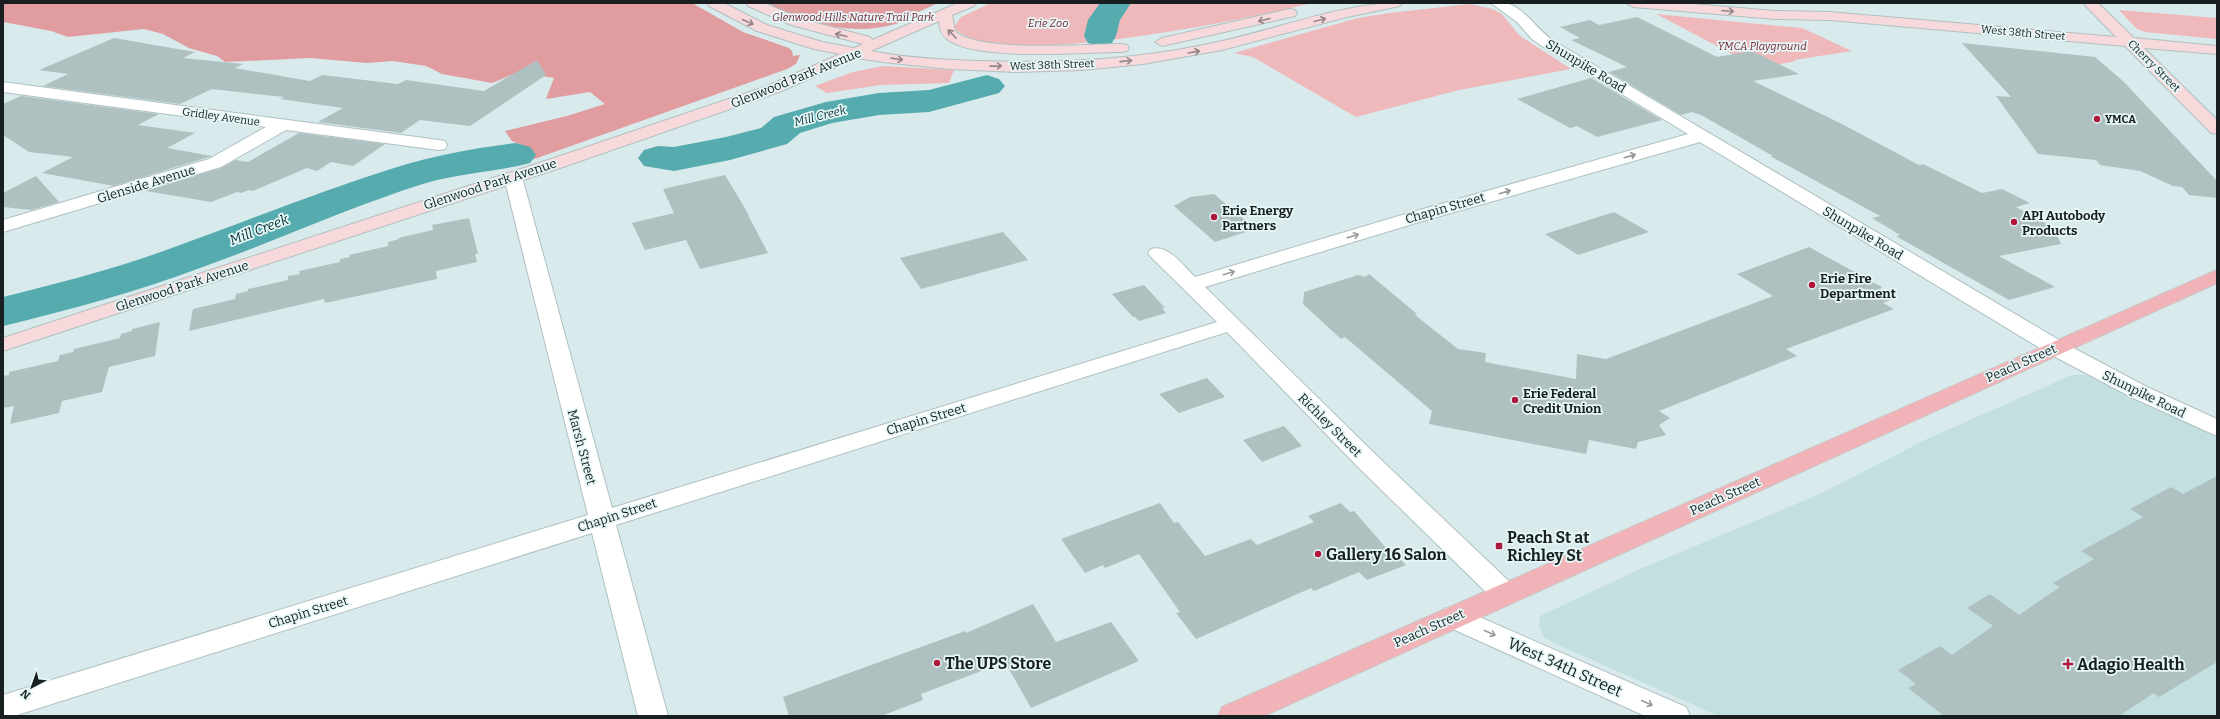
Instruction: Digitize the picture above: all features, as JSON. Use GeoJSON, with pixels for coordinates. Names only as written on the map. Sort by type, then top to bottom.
{"type":"FeatureCollection","features":[{"type":"Feature","properties":{"kind":"main road","name":"West 38th Street"},"geometry":{"type":"LineString","coordinates":[[714,3],[745,21],[782,36],[809,44],[913,61],[964,54],[986,67],[1064,66],[1156,58],[1230,44],[1347,13],[1395,3]]}},
{"type":"Feature","properties":{"kind":"main road","name":"West 38th Street"},"geometry":{"type":"LineString","coordinates":[[753,3],[796,22],[879,44],[964,54],[1065,54],[1145,45],[1235,27],[1333,3]]}},
{"type":"Feature","properties":{"kind":"main road","name":"Glenwood Park Avenue"},"geometry":{"type":"LineString","coordinates":[[3,346],[773,89],[879,44],[969,3]]}},
{"type":"Feature","properties":{"kind":"main road","name":"West 38th Street"},"geometry":{"type":"LineString","coordinates":[[1633,3],[1776,16],[1829,16]]}},
{"type":"Feature","properties":{"kind":"main road","name":"West 38th Street"},"geometry":{"type":"LineString","coordinates":[[1741,3],[1773,6],[1829,16],[2217,50]]}},
{"type":"Feature","properties":{"kind":"main road","name":"Cherry Street"},"geometry":{"type":"LineString","coordinates":[[2090,3],[2217,129]]}},
{"type":"Feature","properties":{"kind":"main road"},"geometry":{"type":"LineString","coordinates":[[945,14],[946,28],[951,35],[959,40],[964,54]]}},
{"type":"Feature","properties":{"kind":"main road","name":"Peach Street"},"geometry":{"type":"LineString","coordinates":[[1233,716],[2217,276]]}},
{"type":"Feature","properties":{"kind":"street","name":"Shunpike Road"},"geometry":{"type":"LineString","coordinates":[[1498,3],[1521,11],[1541,39],[2056,348],[2174,409],[2217,428]]}},
{"type":"Feature","properties":{"kind":"street","name":"Gridley Avenue"},"geometry":{"type":"LineString","coordinates":[[3,87],[439,145]]}},
{"type":"Feature","properties":{"kind":"street","name":"Glenside Avenue"},"geometry":{"type":"LineString","coordinates":[[3,226],[201,168],[221,160],[282,125]]}},
{"type":"Feature","properties":{"kind":"street","name":"Chapin Street"},"geometry":{"type":"LineString","coordinates":[[1191,285],[1409,219],[1701,136]]}},
{"type":"Feature","properties":{"kind":"street","name":"Marsh Street"},"geometry":{"type":"LineString","coordinates":[[513,177],[652,716]]}},
{"type":"Feature","properties":{"kind":"street","name":"Richley Street"},"geometry":{"type":"LineString","coordinates":[[1158,253],[1356,450],[1505,594]]}},
{"type":"Feature","properties":{"kind":"street","name":"Chapin Street"},"geometry":{"type":"LineString","coordinates":[[3,707],[1231,324]]}},
{"type":"Feature","properties":{"kind":"street","name":"West 34th Street"},"geometry":{"type":"LineString","coordinates":[[1454,617],[1675,716]]}},
{"type":"Feature","properties":{"kind":"shaded area"},"geometry":{"type":"Polygon","coordinates":[[[2072,375],[2087,375],[2217,437],[2217,716],[1719,716],[1567,649],[1545,638],[1539,627],[1540,616],[1640,569],[1820,494],[1927,439],[2072,375]]]}},
{"type":"Feature","properties":{"kind":"green space"},"geometry":{"type":"Polygon","coordinates":[[[3,3],[692,3],[743,32],[789,48],[792,51],[793,56],[800,55],[796,64],[787,69],[512,167],[509,162],[525,146],[512,141],[505,131],[567,116],[605,104],[590,92],[546,99],[554,78],[518,72],[492,83],[442,74],[426,66],[393,61],[367,63],[310,58],[225,62],[217,56],[189,48],[163,34],[144,29],[68,37],[51,31],[3,22],[3,3]]]}},
{"type":"Feature","properties":{"kind":"green space","name":"Glenwood Hills Nature Trail Park"},"geometry":{"type":"Polygon","coordinates":[[[768,3],[938,3],[897,22],[899,23],[865,29],[848,29],[815,23],[783,11],[768,3]]]}},
{"type":"Feature","properties":{"kind":"green space","name":"Erie Zoo"},"geometry":{"type":"Polygon","coordinates":[[[991,3],[1312,3],[1237,20],[1183,30],[1068,44],[1017,45],[978,40],[954,27],[961,17],[991,3]]]}},
{"type":"Feature","properties":{"kind":"green space"},"geometry":{"type":"Polygon","coordinates":[[[1470,4],[1492,9],[1502,14],[1520,36],[1571,69],[1459,90],[1356,117],[1253,57],[1234,53],[1358,18],[1470,4]]]}},
{"type":"Feature","properties":{"kind":"green space"},"geometry":{"type":"Polygon","coordinates":[[[2119,10],[2217,18],[2217,39],[2145,32],[2137,29],[2119,10]]]}},
{"type":"Feature","properties":{"kind":"green space","name":"YMCA Playground"},"geometry":{"type":"Polygon","coordinates":[[[1656,14],[1802,28],[1852,51],[1794,60],[1796,61],[1759,68],[1656,14]]]}},
{"type":"Feature","properties":{"kind":"green space"},"geometry":{"type":"Polygon","coordinates":[[[883,66],[954,70],[949,83],[880,85],[827,93],[815,86],[853,72],[883,66]]]}},
{"type":"Feature","properties":{"kind":"building"},"geometry":{"type":"Polygon","coordinates":[[[1637,17],[1717,57],[1752,51],[1799,74],[1753,81],[1842,124],[1919,165],[1923,164],[1982,193],[2002,189],[2030,203],[2016,207],[2054,228],[2061,244],[1999,256],[2055,287],[2009,300],[1896,236],[1900,235],[1872,218],[1880,216],[1770,156],[1773,156],[1701,115],[1692,112],[1681,115],[1609,72],[1627,67],[1571,40],[1580,38],[1560,27],[1590,20],[1599,25],[1637,17]]]}},
{"type":"Feature","properties":{"kind":"building"},"geometry":{"type":"Polygon","coordinates":[[[114,38],[195,52],[183,58],[243,64],[235,68],[310,81],[322,75],[398,84],[406,80],[484,91],[537,60],[546,75],[470,126],[420,120],[401,133],[318,122],[343,108],[280,99],[284,97],[212,89],[180,104],[43,86],[68,74],[39,70],[114,38]]]}},
{"type":"Feature","properties":{"kind":"building"},"geometry":{"type":"Polygon","coordinates":[[[1962,43],[2095,57],[2124,82],[2217,181],[2217,198],[2189,195],[2182,187],[2173,186],[2140,171],[2100,165],[2096,160],[2038,154],[1996,96],[2011,97],[1962,43]]]}},
{"type":"Feature","properties":{"kind":"building"},"geometry":{"type":"Polygon","coordinates":[[[1591,78],[1662,120],[1597,137],[1577,126],[1570,128],[1517,99],[1591,78]]]}},
{"type":"Feature","properties":{"kind":"building"},"geometry":{"type":"Polygon","coordinates":[[[21,96],[159,114],[138,125],[195,133],[167,148],[212,156],[114,186],[42,173],[73,157],[29,152],[3,135],[3,104],[21,96]]]}},
{"type":"Feature","properties":{"kind":"building"},"geometry":{"type":"Polygon","coordinates":[[[299,133],[385,144],[353,166],[331,162],[317,171],[307,168],[253,191],[249,190],[241,193],[237,192],[211,202],[146,191],[221,168],[236,160],[248,162],[299,133]]]}},
{"type":"Feature","properties":{"kind":"building"},"geometry":{"type":"Polygon","coordinates":[[[725,175],[749,215],[768,253],[700,269],[686,240],[645,250],[632,223],[674,213],[663,189],[725,175]]]}},
{"type":"Feature","properties":{"kind":"building"},"geometry":{"type":"Polygon","coordinates":[[[36,176],[59,202],[31,210],[3,207],[3,193],[36,176]]]}},
{"type":"Feature","properties":{"kind":"building"},"geometry":{"type":"Polygon","coordinates":[[[1214,194],[1255,229],[1215,242],[1174,206],[1190,197],[1214,194]]]}},
{"type":"Feature","properties":{"kind":"building"},"geometry":{"type":"Polygon","coordinates":[[[1614,212],[1649,232],[1578,255],[1545,234],[1614,212]]]}},
{"type":"Feature","properties":{"kind":"building"},"geometry":{"type":"Polygon","coordinates":[[[469,218],[478,254],[475,254],[477,262],[436,271],[437,279],[325,303],[324,299],[189,331],[193,309],[235,299],[236,294],[248,291],[248,289],[288,280],[288,276],[300,274],[299,271],[340,262],[340,259],[350,257],[349,255],[388,246],[388,242],[399,239],[398,238],[433,230],[432,225],[469,218]]]}},
{"type":"Feature","properties":{"kind":"building"},"geometry":{"type":"Polygon","coordinates":[[[1003,232],[1028,260],[921,289],[900,258],[1003,232]]]}},
{"type":"Feature","properties":{"kind":"building"},"geometry":{"type":"Polygon","coordinates":[[[1809,247],[1882,287],[1880,289],[1895,298],[1883,303],[1894,309],[1786,349],[1797,356],[1659,411],[1670,418],[1659,425],[1666,435],[1638,442],[1636,449],[1589,440],[1586,454],[1429,424],[1432,411],[1345,337],[1341,339],[1303,304],[1304,292],[1358,275],[1365,277],[1369,274],[1417,314],[1415,315],[1458,349],[1486,353],[1485,362],[1576,379],[1577,354],[1606,359],[1773,296],[1737,274],[1809,247]]]}},
{"type":"Feature","properties":{"kind":"building"},"geometry":{"type":"Polygon","coordinates":[[[1144,285],[1165,308],[1162,308],[1166,313],[1139,321],[1133,317],[1112,294],[1144,285]]]}},
{"type":"Feature","properties":{"kind":"building"},"geometry":{"type":"Polygon","coordinates":[[[160,322],[155,356],[109,367],[102,392],[62,401],[59,413],[10,424],[14,406],[3,408],[3,376],[9,375],[9,372],[58,361],[60,355],[73,352],[74,349],[120,338],[121,334],[132,331],[132,329],[160,322]]]}},
{"type":"Feature","properties":{"kind":"building"},"geometry":{"type":"Polygon","coordinates":[[[1207,378],[1225,397],[1179,413],[1159,394],[1207,378]]]}},
{"type":"Feature","properties":{"kind":"building"},"geometry":{"type":"Polygon","coordinates":[[[1284,426],[1302,446],[1262,462],[1243,440],[1284,426]]]}},
{"type":"Feature","properties":{"kind":"building"},"geometry":{"type":"Polygon","coordinates":[[[2217,476],[2217,662],[2159,697],[2154,693],[2119,716],[1944,716],[1908,688],[1916,684],[1898,670],[1940,646],[1952,655],[1993,626],[1967,608],[1990,594],[2019,615],[2060,587],[2053,583],[2094,559],[2081,551],[2143,517],[2130,509],[2171,487],[2183,494],[2217,476]]]}},
{"type":"Feature","properties":{"kind":"building"},"geometry":{"type":"Polygon","coordinates":[[[1160,503],[1174,523],[1178,522],[1205,556],[1251,539],[1257,545],[1314,522],[1308,516],[1341,503],[1350,512],[1354,511],[1387,549],[1389,548],[1406,565],[1367,580],[1359,572],[1314,591],[1311,588],[1196,639],[1176,613],[1180,612],[1139,554],[1105,568],[1103,565],[1085,573],[1061,539],[1160,503]]]}},
{"type":"Feature","properties":{"kind":"building"},"geometry":{"type":"Polygon","coordinates":[[[1033,604],[1056,642],[1111,622],[1139,661],[1031,708],[1005,662],[921,694],[923,700],[881,716],[789,716],[783,697],[965,631],[966,633],[1033,604]]]}},
{"type":"Feature","properties":{"kind":"waterway","name":"Mill Creek"},"geometry":{"type":"LineString","coordinates":[[1100,36],[1104,20],[1116,3]]}},
{"type":"Feature","properties":{"kind":"waterway","name":"Mill Creek"},"geometry":{"type":"LineString","coordinates":[[658,158],[674,159],[730,148],[774,136],[787,125],[826,113],[879,104],[929,101],[987,86]]}},
{"type":"Feature","properties":{"kind":"waterway","name":"Mill Creek"},"geometry":{"type":"LineString","coordinates":[[3,312],[107,284],[184,259],[296,216],[412,175],[469,161],[516,155]]}},
{"type":"Feature","properties":{"kind":"place","name":"YMCA"},"geometry":{"type":"Point","coordinates":[2097,119]}},
{"type":"Feature","properties":{"kind":"place","name":"Erie Energy Partners"},"geometry":{"type":"Point","coordinates":[1214,217]}},
{"type":"Feature","properties":{"kind":"place","name":"API Autobody Products"},"geometry":{"type":"Point","coordinates":[2014,222]}},
{"type":"Feature","properties":{"kind":"place","name":"Erie Fire Department"},"geometry":{"type":"Point","coordinates":[1812,285]}},
{"type":"Feature","properties":{"kind":"place","name":"Erie Federal Credit Union"},"geometry":{"type":"Point","coordinates":[1515,400]}},
{"type":"Feature","properties":{"kind":"place","name":"Peach St at Richley St"},"geometry":{"type":"Point","coordinates":[1499,546]}},
{"type":"Feature","properties":{"kind":"place","name":"Gallery 16 Salon"},"geometry":{"type":"Point","coordinates":[1318,554]}},
{"type":"Feature","properties":{"kind":"place","name":"The UPS Store"},"geometry":{"type":"Point","coordinates":[937,663]}},
{"type":"Feature","properties":{"kind":"place","name":"Adagio Health"},"geometry":{"type":"Point","coordinates":[2068,664]}}]}
